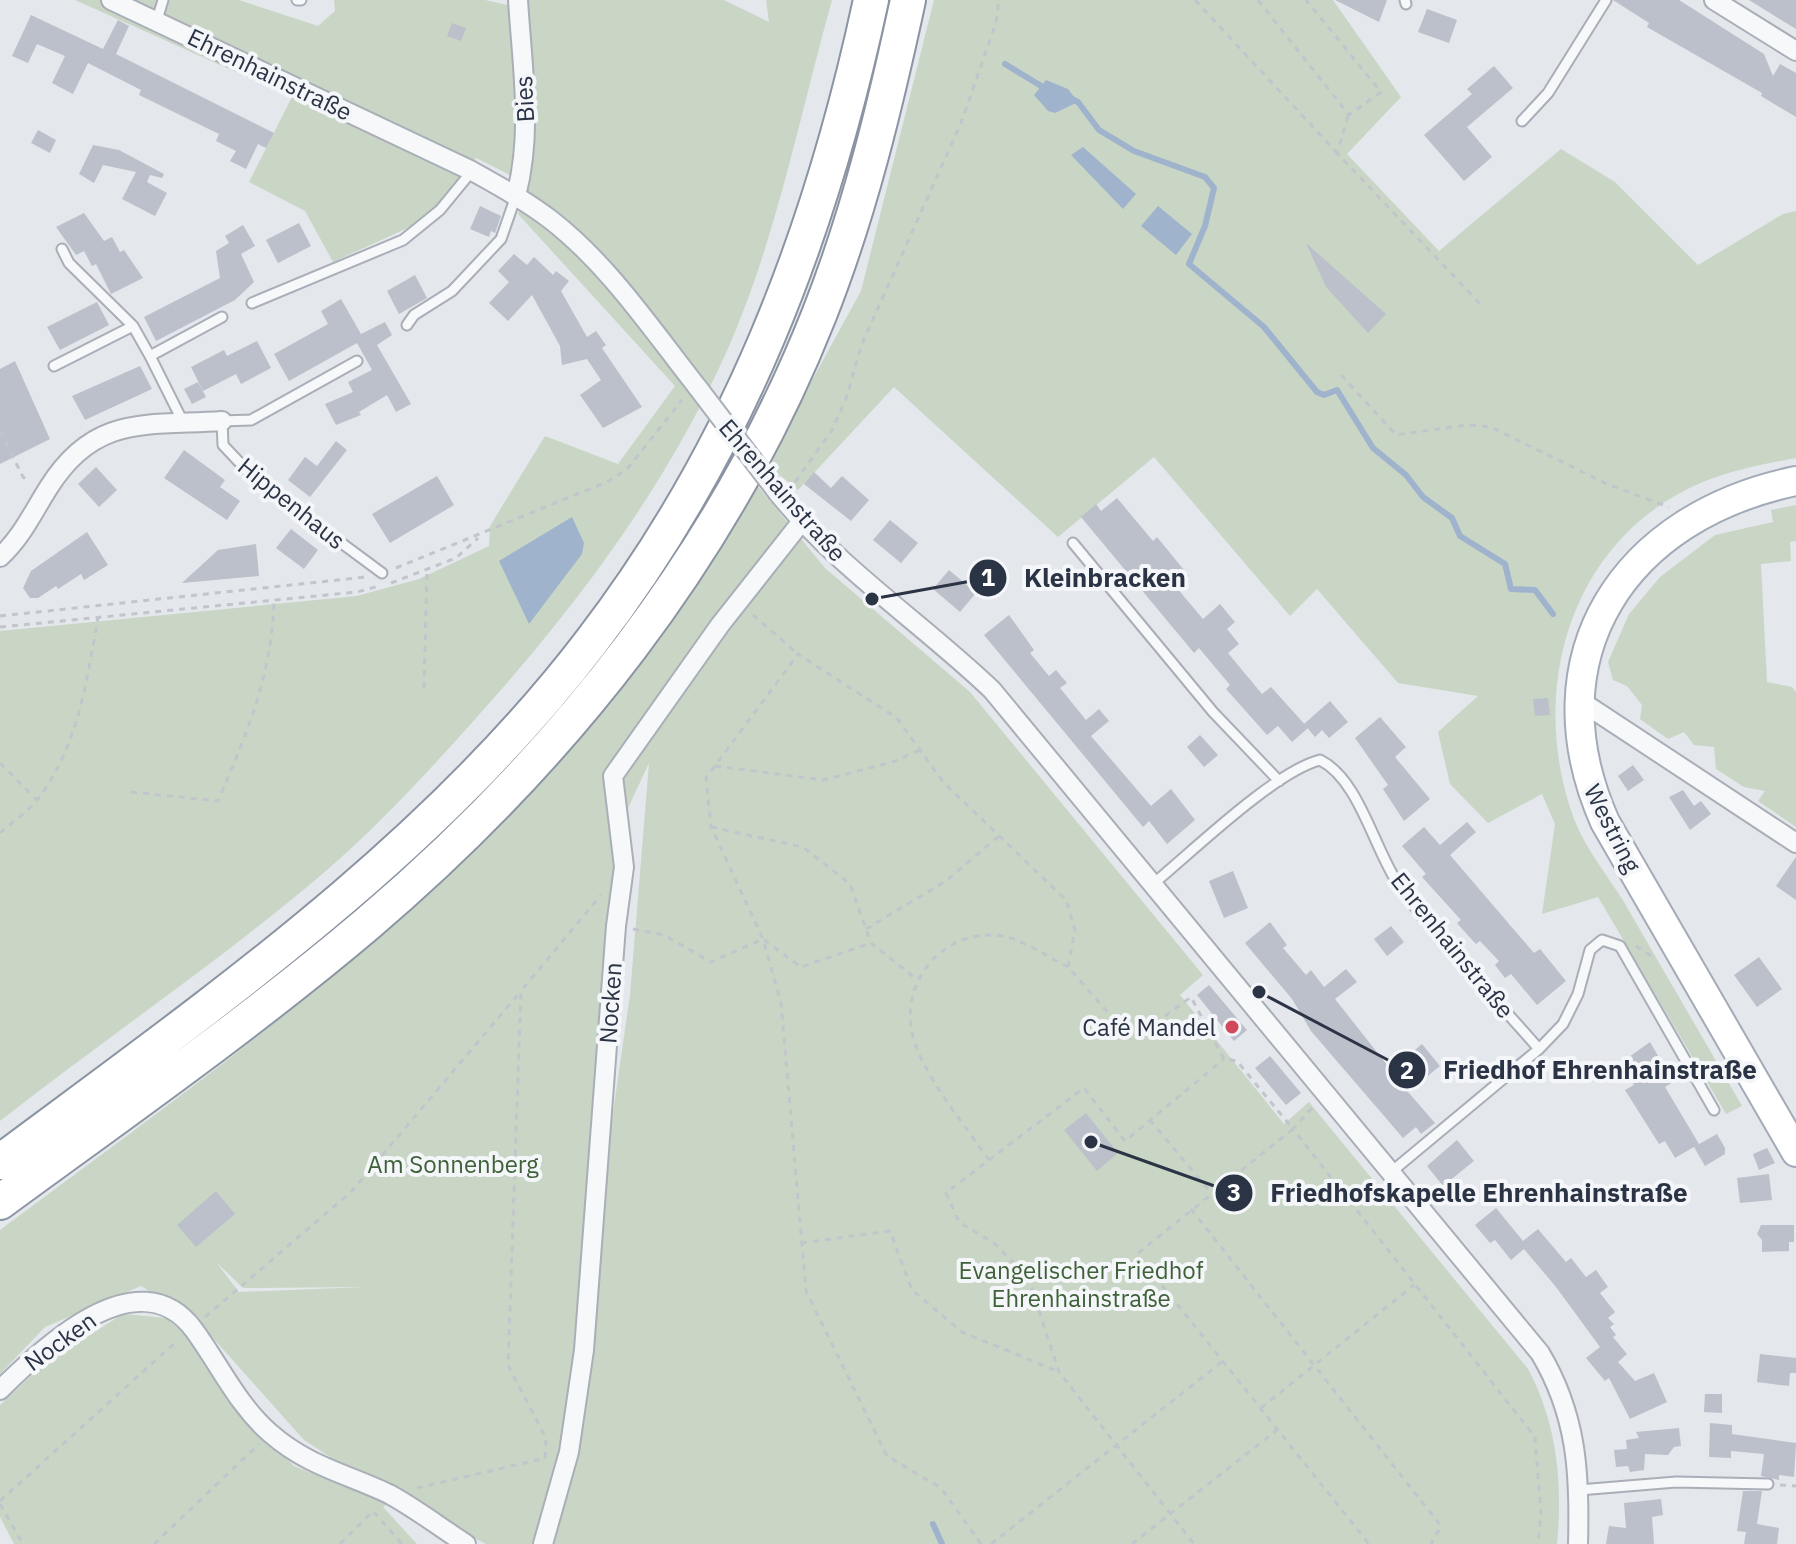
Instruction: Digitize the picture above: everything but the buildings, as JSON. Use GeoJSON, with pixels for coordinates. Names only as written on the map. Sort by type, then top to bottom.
{"type":"FeatureCollection","features":[{"type":"Feature","properties":{"kind":"highway"},"geometry":{"type":"LineString","coordinates":[[0,1162],[222,995],[340,899],[454,795],[530,716],[590,644],[638,578],[694,488],[785,299],[823,193],[871,0]]}},
{"type":"Feature","properties":{"kind":"highway"},"geometry":{"type":"LineString","coordinates":[[0,1202],[246,1022],[368,923],[474,824],[560,737],[620,664],[669,597],[726,505],[818,316],[857,205],[891,82],[908,0]]}},
{"type":"Feature","properties":{"kind":"main road","name":"Westring"},"geometry":{"type":"LineString","coordinates":[[1796,481],[1736,496],[1695,516],[1654,546],[1623,580],[1602,614],[1589,646],[1579,700],[1579,736],[1589,786],[1605,822],[1796,1152]]}},
{"type":"Feature","properties":{"kind":"street","name":"Ehrenhainstraße"},"geometry":{"type":"LineString","coordinates":[[111,0],[472,171],[552,221],[593,258],[802,521],[852,571],[951,651],[992,690],[1532,1344],[1553,1375],[1567,1408],[1579,1490],[1578,1544]]}},
{"type":"Feature","properties":{"kind":"street","name":"Bies"},"geometry":{"type":"LineString","coordinates":[[516,196],[525,165],[526,124],[518,0]]}},
{"type":"Feature","properties":{"kind":"street"},"geometry":{"type":"LineString","coordinates":[[1714,0],[1796,51]]}},
{"type":"Feature","properties":{"kind":"street","name":"Hippenhaus"},"geometry":{"type":"LineString","coordinates":[[0,557],[28,525],[72,455],[106,432],[148,424],[222,421]]}},
{"type":"Feature","properties":{"kind":"street","name":"Nocken"},"geometry":{"type":"LineString","coordinates":[[543,1544],[569,1452],[584,1350],[616,926],[624,867],[613,776],[738,602],[802,521]]}},
{"type":"Feature","properties":{"kind":"street"},"geometry":{"type":"LineString","coordinates":[[1579,700],[1796,843]]}},
{"type":"Feature","properties":{"kind":"street","name":"Nocken"},"geometry":{"type":"LineString","coordinates":[[0,1390],[40,1350],[99,1311],[127,1302],[175,1310],[192,1327],[237,1396],[270,1433],[315,1465],[389,1495],[466,1544]]}},
{"type":"Feature","properties":{"kind":"lane"},"geometry":{"type":"LineString","coordinates":[[157,20],[163,0]]}},
{"type":"Feature","properties":{"kind":"lane"},"geometry":{"type":"LineString","coordinates":[[1522,121],[1548,93],[1606,0]]}},
{"type":"Feature","properties":{"kind":"lane"},"geometry":{"type":"LineString","coordinates":[[252,303],[403,240],[440,210],[472,171]]}},
{"type":"Feature","properties":{"kind":"lane"},"geometry":{"type":"LineString","coordinates":[[407,325],[414,315],[452,291],[501,239],[516,196]]}},
{"type":"Feature","properties":{"kind":"lane"},"geometry":{"type":"LineString","coordinates":[[62,249],[69,263],[133,326],[184,424]]}},
{"type":"Feature","properties":{"kind":"lane"},"geometry":{"type":"LineString","coordinates":[[150,356],[222,317]]}},
{"type":"Feature","properties":{"kind":"lane"},"geometry":{"type":"LineString","coordinates":[[54,366],[133,326]]}},
{"type":"Feature","properties":{"kind":"lane","name":"Hippenhaus"},"geometry":{"type":"LineString","coordinates":[[357,361],[251,420],[222,421],[223,445],[255,479],[382,573]]}},
{"type":"Feature","properties":{"kind":"lane"},"geometry":{"type":"LineString","coordinates":[[1073,543],[1213,712],[1279,781]]}},
{"type":"Feature","properties":{"kind":"lane","name":"Ehrenhainstraße"},"geometry":{"type":"LineString","coordinates":[[1153,884],[1279,781],[1305,764],[1320,760],[1335,767],[1400,886],[1539,1049]]}},
{"type":"Feature","properties":{"kind":"lane"},"geometry":{"type":"LineString","coordinates":[[1390,1173],[1539,1049],[1563,1024],[1578,994],[1590,950],[1602,940],[1611,940],[1620,946],[1714,1110]]}},
{"type":"Feature","properties":{"kind":"lane"},"geometry":{"type":"LineString","coordinates":[[1579,1490],[1676,1482],[1768,1484]]}},
{"type":"Feature","properties":{"kind":"path"},"geometry":{"type":"LineString","coordinates":[[780,495],[815,458],[846,399],[861,346],[961,123],[996,23],[999,0]]}},
{"type":"Feature","properties":{"kind":"path"},"geometry":{"type":"LineString","coordinates":[[1195,0],[1482,306]]}},
{"type":"Feature","properties":{"kind":"path"},"geometry":{"type":"LineString","coordinates":[[1258,0],[1349,115]]}},
{"type":"Feature","properties":{"kind":"path"},"geometry":{"type":"LineString","coordinates":[[1306,0],[1381,92],[1349,115],[1337,153]]}},
{"type":"Feature","properties":{"kind":"path"},"geometry":{"type":"LineString","coordinates":[[1341,375],[1396,435],[1467,425],[1491,427],[1607,484],[1695,516]]}},
{"type":"Feature","properties":{"kind":"path"},"geometry":{"type":"LineString","coordinates":[[0,431],[23,477],[46,492]]}},
{"type":"Feature","properties":{"kind":"path"},"geometry":{"type":"LineString","coordinates":[[0,627],[357,592],[427,571],[456,558],[481,535]]}},
{"type":"Feature","properties":{"kind":"path"},"geometry":{"type":"LineString","coordinates":[[424,688],[427,571]]}},
{"type":"Feature","properties":{"kind":"path"},"geometry":{"type":"LineString","coordinates":[[131,792],[218,801],[260,701],[272,640],[274,600]]}},
{"type":"Feature","properties":{"kind":"path"},"geometry":{"type":"LineString","coordinates":[[738,602],[798,654],[897,718],[943,782],[1066,900],[1075,930],[1068,967]]}},
{"type":"Feature","properties":{"kind":"path"},"geometry":{"type":"LineString","coordinates":[[0,833],[37,801],[61,759],[82,707],[98,618]]}},
{"type":"Feature","properties":{"kind":"path"},"geometry":{"type":"LineString","coordinates":[[798,654],[706,778],[711,827],[763,939],[781,1003],[806,1291],[887,1456],[941,1488],[981,1544]]}},
{"type":"Feature","properties":{"kind":"path"},"geometry":{"type":"LineString","coordinates":[[715,766],[824,780],[896,761],[919,750]]}},
{"type":"Feature","properties":{"kind":"path"},"geometry":{"type":"LineString","coordinates":[[0,763],[37,801]]}},
{"type":"Feature","properties":{"kind":"path"},"geometry":{"type":"LineString","coordinates":[[711,827],[803,847],[850,884],[871,943],[916,979]]}},
{"type":"Feature","properties":{"kind":"path"},"geometry":{"type":"LineString","coordinates":[[866,929],[946,881],[999,836]]}},
{"type":"Feature","properties":{"kind":"path"},"geometry":{"type":"LineString","coordinates":[[23,1544],[0,1503],[192,1327],[351,1192],[624,867]]}},
{"type":"Feature","properties":{"kind":"path"},"geometry":{"type":"LineString","coordinates":[[616,926],[664,935],[711,962],[763,939]]}},
{"type":"Feature","properties":{"kind":"path"},"geometry":{"type":"LineString","coordinates":[[989,1160],[933,1080],[911,1027],[916,979],[942,950],[974,936],[1007,937],[1068,967],[1132,1040],[1191,997],[1224,1059]]}},
{"type":"Feature","properties":{"kind":"path"},"geometry":{"type":"LineString","coordinates":[[763,939],[801,967],[871,943]]}},
{"type":"Feature","properties":{"kind":"path"},"geometry":{"type":"LineString","coordinates":[[521,991],[508,1365],[546,1438],[545,1458]]}},
{"type":"Feature","properties":{"kind":"path"},"geometry":{"type":"LineString","coordinates":[[1194,1544],[1059,1372],[1028,1277],[995,1244],[959,1222],[946,1193],[1084,1088],[1125,1141],[1224,1059],[1237,1061],[1293,1129],[1535,1437],[1541,1514],[1538,1544]]}},
{"type":"Feature","properties":{"kind":"path"},"geometry":{"type":"LineString","coordinates":[[1326,1092],[1293,1129],[1137,1254],[1369,1544]]}},
{"type":"Feature","properties":{"kind":"path"},"geometry":{"type":"LineString","coordinates":[[1150,1120],[1211,1193]]}},
{"type":"Feature","properties":{"kind":"path"},"geometry":{"type":"LineString","coordinates":[[1191,1209],[1441,1526],[1431,1544]]}},
{"type":"Feature","properties":{"kind":"path"},"geometry":{"type":"LineString","coordinates":[[801,1243],[890,1231],[912,1290],[962,1332],[1059,1372]]}},
{"type":"Feature","properties":{"kind":"path"},"geometry":{"type":"LineString","coordinates":[[1261,1408],[1414,1285]]}},
{"type":"Feature","properties":{"kind":"path"},"geometry":{"type":"LineString","coordinates":[[991,1544],[1223,1361]]}},
{"type":"Feature","properties":{"kind":"path"},"geometry":{"type":"LineString","coordinates":[[1132,1544],[1278,1430]]}},
{"type":"Feature","properties":{"kind":"path"},"geometry":{"type":"LineString","coordinates":[[154,1544],[270,1433]]}},
{"type":"Feature","properties":{"kind":"path"},"geometry":{"type":"LineString","coordinates":[[389,1495],[569,1452]]}},
{"type":"Feature","properties":{"kind":"path"},"geometry":{"type":"LineString","coordinates":[[340,1544],[373,1511],[402,1544]]}},
{"type":"Feature","properties":{"kind":"green space"},"geometry":{"type":"Polygon","coordinates":[[[75,0],[239,0],[318,26],[335,11],[334,0],[485,0],[512,6],[523,0],[724,0],[769,22],[766,0],[832,0],[773,223],[744,311],[701,405],[674,454],[644,503],[579,595],[469,726],[346,853],[247,935],[0,1121],[0,631],[357,596],[419,579],[489,546],[490,526],[545,436],[618,464],[675,386],[518,214],[526,190],[530,160],[522,126],[514,177],[476,158],[442,201],[414,225],[333,262],[305,211],[249,182],[292,97],[75,0]]]}},
{"type":"Feature","properties":{"kind":"green space"},"geometry":{"type":"Polygon","coordinates":[[[934,0],[1333,0],[1401,97],[1347,154],[1439,251],[1561,149],[1615,182],[1698,265],[1783,214],[1796,211],[1796,458],[1703,482],[1657,507],[1620,540],[1591,579],[1571,624],[1559,671],[1555,720],[1561,770],[1579,830],[1742,1106],[1726,1114],[1598,897],[1542,914],[1555,824],[1542,794],[1488,823],[1450,784],[1438,732],[1478,696],[1398,683],[1317,589],[1290,616],[1154,457],[1058,537],[894,387],[798,490],[766,464],[861,291],[934,0]]]}},
{"type":"Feature","properties":{"kind":"green space"},"geometry":{"type":"Polygon","coordinates":[[[756,484],[825,568],[970,692],[1203,975],[1180,995],[1284,1124],[1309,1102],[1528,1369],[1546,1411],[1556,1454],[1559,1499],[1557,1544],[550,1544],[588,1365],[608,1147],[630,995],[649,763],[613,840],[616,839],[579,1352],[565,1453],[536,1544],[486,1544],[384,1492],[304,1440],[196,1319],[141,1286],[45,1327],[0,1374],[0,1230],[215,1070],[422,899],[519,806],[608,707],[688,600],[756,484]],[[216,1262],[239,1292],[364,1287],[243,1288],[216,1262]]]}},
{"type":"Feature","properties":{"kind":"green space"},"geometry":{"type":"Polygon","coordinates":[[[1796,505],[1796,541],[1790,542],[1791,561],[1761,564],[1767,682],[1792,687],[1796,692],[1796,827],[1758,801],[1765,791],[1744,787],[1716,769],[1714,747],[1694,745],[1684,732],[1668,739],[1640,719],[1642,705],[1627,686],[1613,680],[1608,662],[1629,614],[1660,577],[1715,535],[1773,522],[1771,510],[1796,505]]]}},
{"type":"Feature","properties":{"kind":"green space"},"geometry":{"type":"Polygon","coordinates":[[[123,1314],[166,1318],[188,1336],[253,1425],[294,1466],[387,1504],[383,1507],[417,1544],[14,1544],[0,1517],[0,1405],[44,1364],[123,1314]]]}},
{"type":"Feature","properties":{"kind":"water"},"geometry":{"type":"Polygon","coordinates":[[[1046,80],[1068,89],[1078,102],[1055,113],[1048,111],[1034,95],[1046,80]]]}},
{"type":"Feature","properties":{"kind":"water"},"geometry":{"type":"Polygon","coordinates":[[[1083,147],[1136,194],[1123,209],[1071,155],[1083,147]]]}},
{"type":"Feature","properties":{"kind":"water"},"geometry":{"type":"Polygon","coordinates":[[[1158,206],[1192,234],[1176,255],[1141,226],[1158,206]]]}},
{"type":"Feature","properties":{"kind":"water"},"geometry":{"type":"Polygon","coordinates":[[[572,517],[584,543],[582,554],[529,624],[499,561],[572,517]]]}},
{"type":"Feature","properties":{"kind":"waterway"},"geometry":{"type":"LineString","coordinates":[[1005,64],[1043,87]]}},
{"type":"Feature","properties":{"kind":"waterway"},"geometry":{"type":"LineString","coordinates":[[1072,99],[1078,102],[1099,130],[1134,151],[1205,177],[1214,188],[1205,226],[1189,264],[1264,327],[1317,392],[1324,395],[1337,390],[1373,448],[1406,475],[1423,497],[1452,518],[1460,536],[1505,564],[1511,589],[1535,590],[1553,614]]}},
{"type":"Feature","properties":{"kind":"waterway"},"geometry":{"type":"LineString","coordinates":[[933,1524],[942,1544]]}},
{"type":"Feature","properties":{"kind":"place","name":"Kleinbracken"},"geometry":{"type":"Point","coordinates":[872,599]}},
{"type":"Feature","properties":{"kind":"place","name":"Friedhof Ehrenhainstraße"},"geometry":{"type":"Point","coordinates":[1259,992]}},
{"type":"Feature","properties":{"kind":"place","name":"Café Mandel"},"geometry":{"type":"Point","coordinates":[1232,1027]}},
{"type":"Feature","properties":{"kind":"place","name":"Friedhofskapelle Ehrenhainstraße"},"geometry":{"type":"Point","coordinates":[1091,1142]}},
{"type":"Feature","properties":{"kind":"park label","name":"Am Sonnenberg"},"geometry":{"type":"Point","coordinates":[453,1164]}},
{"type":"Feature","properties":{"kind":"park label","name":"Evangelischer Friedhof Ehrenhainstraße"},"geometry":{"type":"Point","coordinates":[1081,1284]}}]}
